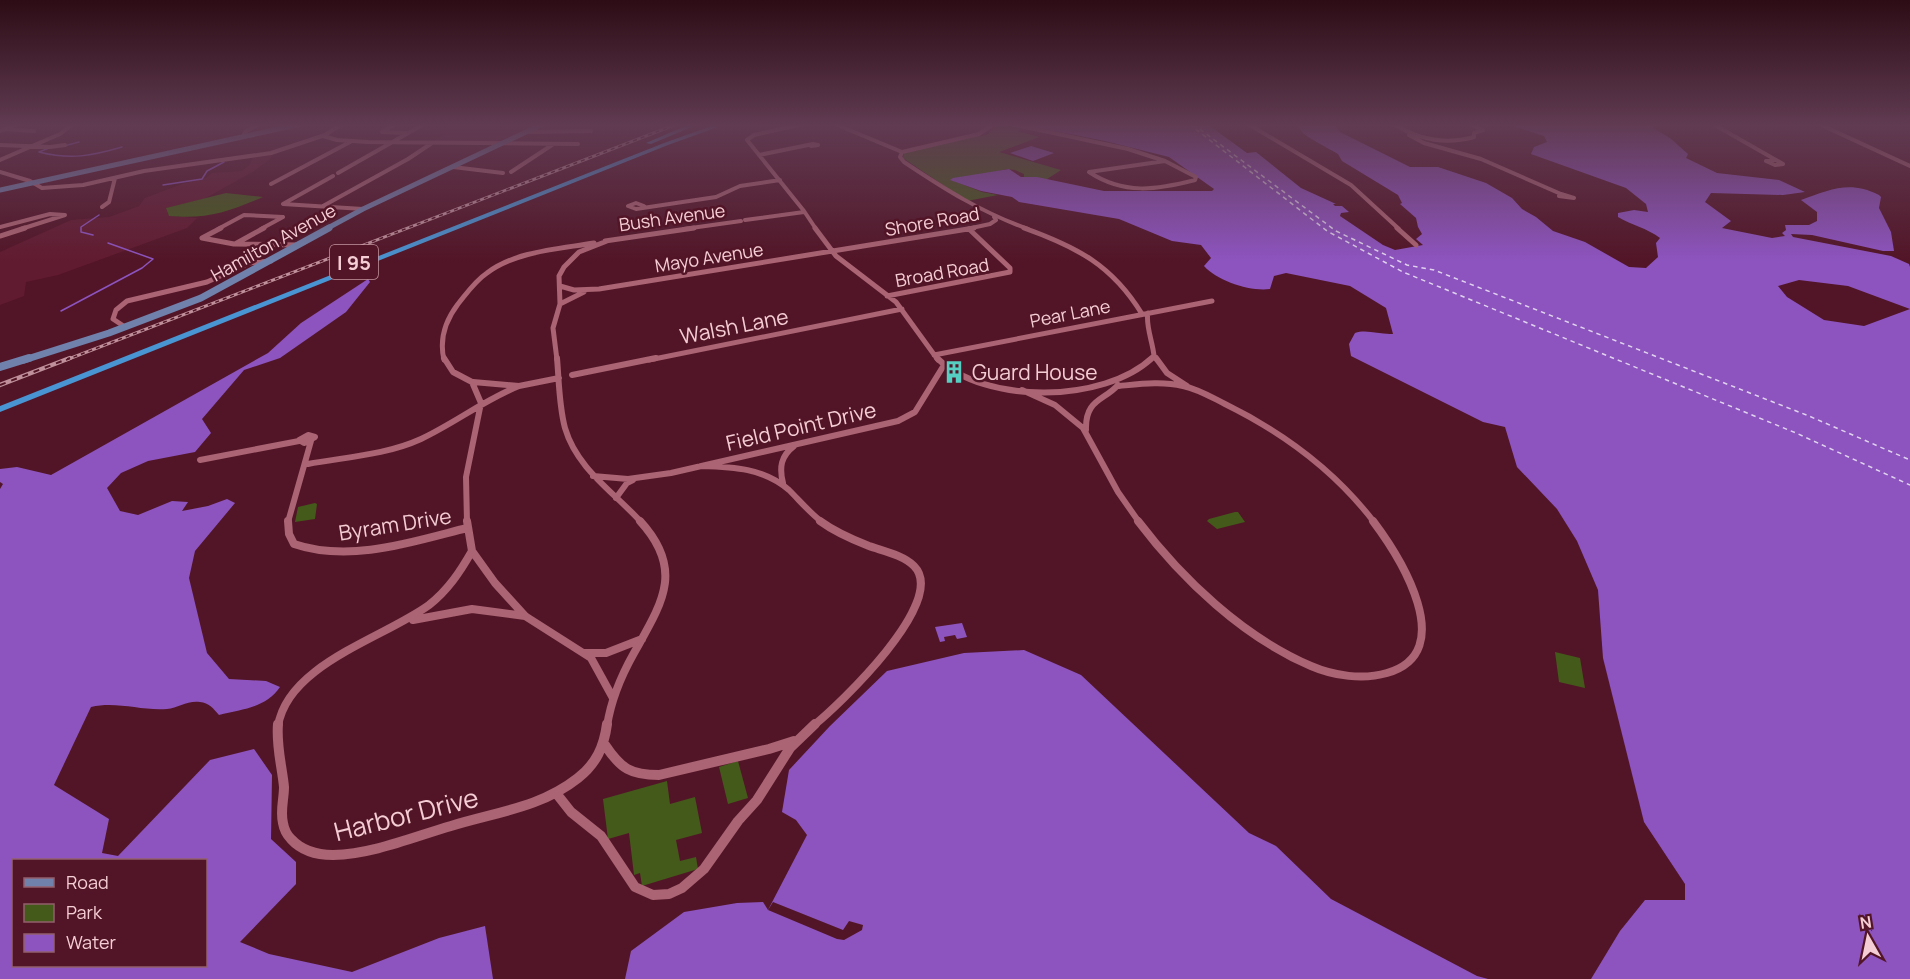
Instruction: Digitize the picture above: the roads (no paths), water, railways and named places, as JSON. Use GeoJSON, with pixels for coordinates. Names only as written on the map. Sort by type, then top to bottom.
{"type":"FeatureCollection","features":[{"type":"Feature","properties":{"kind":"highway"},"geometry":{"type":"LineString","coordinates":[[566,178],[586,170]]}},
{"type":"Feature","properties":{"kind":"highway","name":"I 95"},"geometry":{"type":"LineString","coordinates":[[0,401],[589,170]]}},
{"type":"Feature","properties":{"kind":"highway","name":"I 95"},"geometry":{"type":"LineString","coordinates":[[0,409],[599,170]]}},
{"type":"Feature","properties":{"kind":"highway"},"geometry":{"type":"LineString","coordinates":[[206,327],[443,239]]}},
{"type":"Feature","properties":{"kind":"main road"},"geometry":{"type":"LineString","coordinates":[[0,190],[93,170]]}},
{"type":"Feature","properties":{"kind":"main road","name":"Hamilton Avenue"},"geometry":{"type":"LineString","coordinates":[[3,367],[126,327],[212,293],[363,209],[447,170]]}},
{"type":"Feature","properties":{"kind":"street"},"geometry":{"type":"LineString","coordinates":[[0,172],[38,187],[52,189],[83,185],[153,170]]}},
{"type":"Feature","properties":{"kind":"street"},"geometry":{"type":"LineString","coordinates":[[271,184],[296,170]]}},
{"type":"Feature","properties":{"kind":"street"},"geometry":{"type":"LineString","coordinates":[[338,173],[344,170]]}},
{"type":"Feature","properties":{"kind":"street"},"geometry":{"type":"LineString","coordinates":[[323,206],[389,170]]}},
{"type":"Feature","properties":{"kind":"street"},"geometry":{"type":"LineString","coordinates":[[475,170],[503,173]]}},
{"type":"Feature","properties":{"kind":"street"},"geometry":{"type":"LineString","coordinates":[[511,172],[515,170]]}},
{"type":"Feature","properties":{"kind":"street"},"geometry":{"type":"LineString","coordinates":[[771,170],[831,251],[902,309],[934,355],[944,365],[975,380],[1022,390],[1064,390],[1117,384],[1154,383],[1191,388]]}},
{"type":"Feature","properties":{"kind":"street","name":"Shore Road"},"geometry":{"type":"LineString","coordinates":[[831,251],[969,229],[996,220],[916,170]]}},
{"type":"Feature","properties":{"kind":"street"},"geometry":{"type":"LineString","coordinates":[[1103,170],[1089,172],[1119,187],[1131,188],[1164,186],[1195,180],[1196,177],[1182,170]]}},
{"type":"Feature","properties":{"kind":"street"},"geometry":{"type":"LineString","coordinates":[[1325,170],[1351,185],[1416,245]]}},
{"type":"Feature","properties":{"kind":"street"},"geometry":{"type":"LineString","coordinates":[[1505,170],[1560,194]]}},
{"type":"Feature","properties":{"kind":"street"},"geometry":{"type":"LineString","coordinates":[[333,176],[283,204],[363,209]]}},
{"type":"Feature","properties":{"kind":"street"},"geometry":{"type":"LineString","coordinates":[[102,207],[109,202],[115,178]]}},
{"type":"Feature","properties":{"kind":"street"},"geometry":{"type":"LineString","coordinates":[[644,206],[716,197],[740,186],[780,180]]}},
{"type":"Feature","properties":{"kind":"street","name":"Bush Avenue"},"geometry":{"type":"LineString","coordinates":[[607,241],[804,212]]}},
{"type":"Feature","properties":{"kind":"street"},"geometry":{"type":"LineString","coordinates":[[0,227],[50,214],[65,215],[0,236]]}},
{"type":"Feature","properties":{"kind":"street"},"geometry":{"type":"LineString","coordinates":[[234,244],[283,217],[244,215],[202,238],[234,244],[297,246]]}},
{"type":"Feature","properties":{"kind":"street"},"geometry":{"type":"LineString","coordinates":[[994,217],[1051,237],[1100,265],[1124,287],[1145,314],[1152,336],[1154,356],[1167,373],[1191,388],[1246,414],[1285,438],[1321,466],[1360,505],[1383,535],[1409,582],[1423,628],[1421,648],[1414,658],[1396,671],[1383,675],[1354,676],[1328,672],[1310,665],[1270,643],[1212,597],[1152,539],[1117,492],[1086,430],[1076,419],[1058,407],[1022,390]]}},
{"type":"Feature","properties":{"kind":"street"},"geometry":{"type":"LineString","coordinates":[[992,223],[1015,223]]}},
{"type":"Feature","properties":{"kind":"street","name":"Broad Road"},"geometry":{"type":"LineString","coordinates":[[887,296],[1010,272],[1010,268],[969,229]]}},
{"type":"Feature","properties":{"kind":"street"},"geometry":{"type":"LineString","coordinates":[[607,241],[521,256],[498,266],[477,280],[451,313],[440,341],[442,354],[453,372],[472,382],[477,388],[481,403],[466,477],[467,528],[472,551],[495,583],[525,616],[591,658],[613,698]]}},
{"type":"Feature","properties":{"kind":"street"},"geometry":{"type":"LineString","coordinates":[[560,286],[561,272],[579,252],[607,241]]}},
{"type":"Feature","properties":{"kind":"street"},"geometry":{"type":"LineString","coordinates":[[565,247],[577,249],[579,252]]}},
{"type":"Feature","properties":{"kind":"street","name":"Mayo Avenue"},"geometry":{"type":"LineString","coordinates":[[560,304],[573,296],[592,290],[831,251]]}},
{"type":"Feature","properties":{"kind":"street"},"geometry":{"type":"LineString","coordinates":[[126,327],[113,319],[117,309],[127,301],[204,283],[228,274],[249,261],[270,261]]}},
{"type":"Feature","properties":{"kind":"street","name":"Mayo Avenue"},"geometry":{"type":"LineString","coordinates":[[560,286],[574,290],[592,290]]}},
{"type":"Feature","properties":{"kind":"street","name":"Harbor Drive"},"geometry":{"type":"LineString","coordinates":[[525,616],[472,609],[424,616],[405,622],[343,653],[320,669],[294,692],[281,712],[277,735],[284,791],[282,822],[293,841],[302,848],[326,855],[357,852],[528,807],[556,793],[585,772],[605,745],[613,698],[662,603],[666,590],[666,565],[658,542],[593,476],[569,443],[563,414],[554,328],[560,304],[560,286]]}},
{"type":"Feature","properties":{"kind":"street","name":"Pear Lane"},"geometry":{"type":"LineString","coordinates":[[934,355],[1212,301]]}},
{"type":"Feature","properties":{"kind":"street","name":"Walsh Lane"},"geometry":{"type":"LineString","coordinates":[[572,375],[902,309]]}},
{"type":"Feature","properties":{"kind":"street"},"geometry":{"type":"LineString","coordinates":[[1086,430],[1086,413],[1096,399],[1143,367],[1154,356]]}},
{"type":"Feature","properties":{"kind":"street","name":"Field Point Drive"},"geometry":{"type":"LineString","coordinates":[[593,476],[610,479],[638,478],[701,466],[908,417],[915,412],[944,365]]}},
{"type":"Feature","properties":{"kind":"street"},"geometry":{"type":"LineString","coordinates":[[308,464],[409,444],[441,429],[481,403],[519,386],[559,378]]}},
{"type":"Feature","properties":{"kind":"street"},"geometry":{"type":"LineString","coordinates":[[472,382],[519,386]]}},
{"type":"Feature","properties":{"kind":"street","name":"Byram Drive"},"geometry":{"type":"LineString","coordinates":[[299,441],[300,438],[308,435],[315,436],[311,441],[308,464],[287,519],[290,539],[300,547],[319,551],[359,550],[467,528]]}},
{"type":"Feature","properties":{"kind":"street"},"geometry":{"type":"LineString","coordinates":[[200,460],[299,441]]}},
{"type":"Feature","properties":{"kind":"street"},"geometry":{"type":"LineString","coordinates":[[556,793],[563,806],[574,817],[592,829],[610,846],[627,877],[643,892],[663,894],[680,888],[706,868],[738,821],[750,810],[796,740],[848,694],[890,647],[911,614],[920,592],[921,582],[918,571],[905,559],[857,542],[829,528],[810,513],[783,483],[780,475],[782,459],[798,444]]}},
{"type":"Feature","properties":{"kind":"street"},"geometry":{"type":"LineString","coordinates":[[701,466],[748,470],[783,483]]}},
{"type":"Feature","properties":{"kind":"street"},"geometry":{"type":"LineString","coordinates":[[616,498],[627,483],[638,478]]}},
{"type":"Feature","properties":{"kind":"street","name":"Harbor Drive"},"geometry":{"type":"LineString","coordinates":[[405,622],[450,588],[464,571],[472,551]]}},
{"type":"Feature","properties":{"kind":"street"},"geometry":{"type":"LineString","coordinates":[[584,653],[606,653],[642,639]]}},
{"type":"Feature","properties":{"kind":"street"},"geometry":{"type":"LineString","coordinates":[[605,745],[612,760],[622,768],[635,774],[654,776],[769,750],[796,740]]}},
{"type":"Feature","properties":{"kind":"water"},"geometry":{"type":"Polygon","coordinates":[[[1010,170],[1021,177],[1037,177],[1104,191],[1212,191],[1214,189],[1187,170],[1278,170],[1301,188],[1336,204],[1333,204],[1335,206],[1342,206],[1349,212],[1341,213],[1340,216],[1383,245],[1395,250],[1423,245],[1416,239],[1422,234],[1416,218],[1400,204],[1402,203],[1398,195],[1356,170],[1446,170],[1486,183],[1512,198],[1522,209],[1553,231],[1585,242],[1629,267],[1646,268],[1658,257],[1656,243],[1660,238],[1618,217],[1618,213],[1634,210],[1648,212],[1646,204],[1626,188],[1575,170],[1710,170],[1717,173],[1779,180],[1805,192],[1783,195],[1711,193],[1705,202],[1731,221],[1722,228],[1772,238],[1785,236],[1782,233],[1786,230],[1785,225],[1809,225],[1817,221],[1817,212],[1801,200],[1831,190],[1849,187],[1868,190],[1881,197],[1879,208],[1891,232],[1894,251],[1883,251],[1812,235],[1791,234],[1793,237],[1891,256],[1909,264],[1910,267],[1910,309],[1910,979],[1591,979],[1620,931],[1645,900],[1685,900],[1685,884],[1644,822],[1603,658],[1598,590],[1577,541],[1557,509],[1517,467],[1505,427],[1483,422],[1351,356],[1349,344],[1355,333],[1393,334],[1386,308],[1350,286],[1286,273],[1274,276],[1270,289],[1244,287],[1226,281],[1204,266],[1211,258],[1201,245],[1172,241],[1119,219],[1019,202],[1012,197],[981,191],[950,180],[1010,170]],[[1799,280],[1778,286],[1787,297],[1824,320],[1864,326],[1910,309],[1848,286],[1799,280]]]}},
{"type":"Feature","properties":{"kind":"water"},"geometry":{"type":"Polygon","coordinates":[[[368,279],[370,282],[346,312],[280,358],[244,370],[202,419],[211,433],[195,452],[148,461],[121,473],[107,488],[120,511],[138,515],[172,501],[188,502],[182,511],[208,506],[227,499],[235,503],[195,551],[189,578],[207,653],[229,679],[266,681],[280,687],[261,704],[219,715],[208,705],[196,702],[167,709],[110,705],[91,707],[54,785],[109,819],[102,853],[118,856],[210,760],[254,749],[272,775],[271,839],[296,862],[296,884],[240,942],[269,954],[352,972],[439,938],[485,926],[493,979],[0,979],[0,489],[3,484],[0,482],[0,469],[17,467],[51,475],[268,353],[301,323],[368,279]]]}},
{"type":"Feature","properties":{"kind":"water"},"geometry":{"type":"Polygon","coordinates":[[[962,623],[967,637],[957,639],[955,635],[944,637],[945,641],[940,642],[935,627],[962,623]]]}},
{"type":"Feature","properties":{"kind":"water"},"geometry":{"type":"Polygon","coordinates":[[[1024,650],[1081,675],[1249,833],[1276,846],[1331,899],[1477,976],[1488,979],[625,979],[631,951],[684,912],[737,903],[763,902],[768,910],[807,835],[796,820],[782,812],[789,770],[830,726],[887,671],[964,653],[1024,650]]]}},
{"type":"Feature","properties":{"kind":"waterway"},"geometry":{"type":"LineString","coordinates":[[163,185],[202,179],[209,170]]}},
{"type":"Feature","properties":{"kind":"waterway"},"geometry":{"type":"LineString","coordinates":[[93,235],[81,232],[81,227],[99,215]]}},
{"type":"Feature","properties":{"kind":"waterway"},"geometry":{"type":"LineString","coordinates":[[61,311],[142,268],[153,259],[108,243]]}},
{"type":"Feature","properties":{"kind":"railway"},"geometry":{"type":"LineString","coordinates":[[66,360],[559,170]]}},
{"type":"Feature","properties":{"kind":"railway"},"geometry":{"type":"LineString","coordinates":[[0,385],[70,358]]}},
{"type":"Feature","properties":{"kind":"place","name":"Guard House"},"geometry":{"type":"Point","coordinates":[954,372]}}]}
